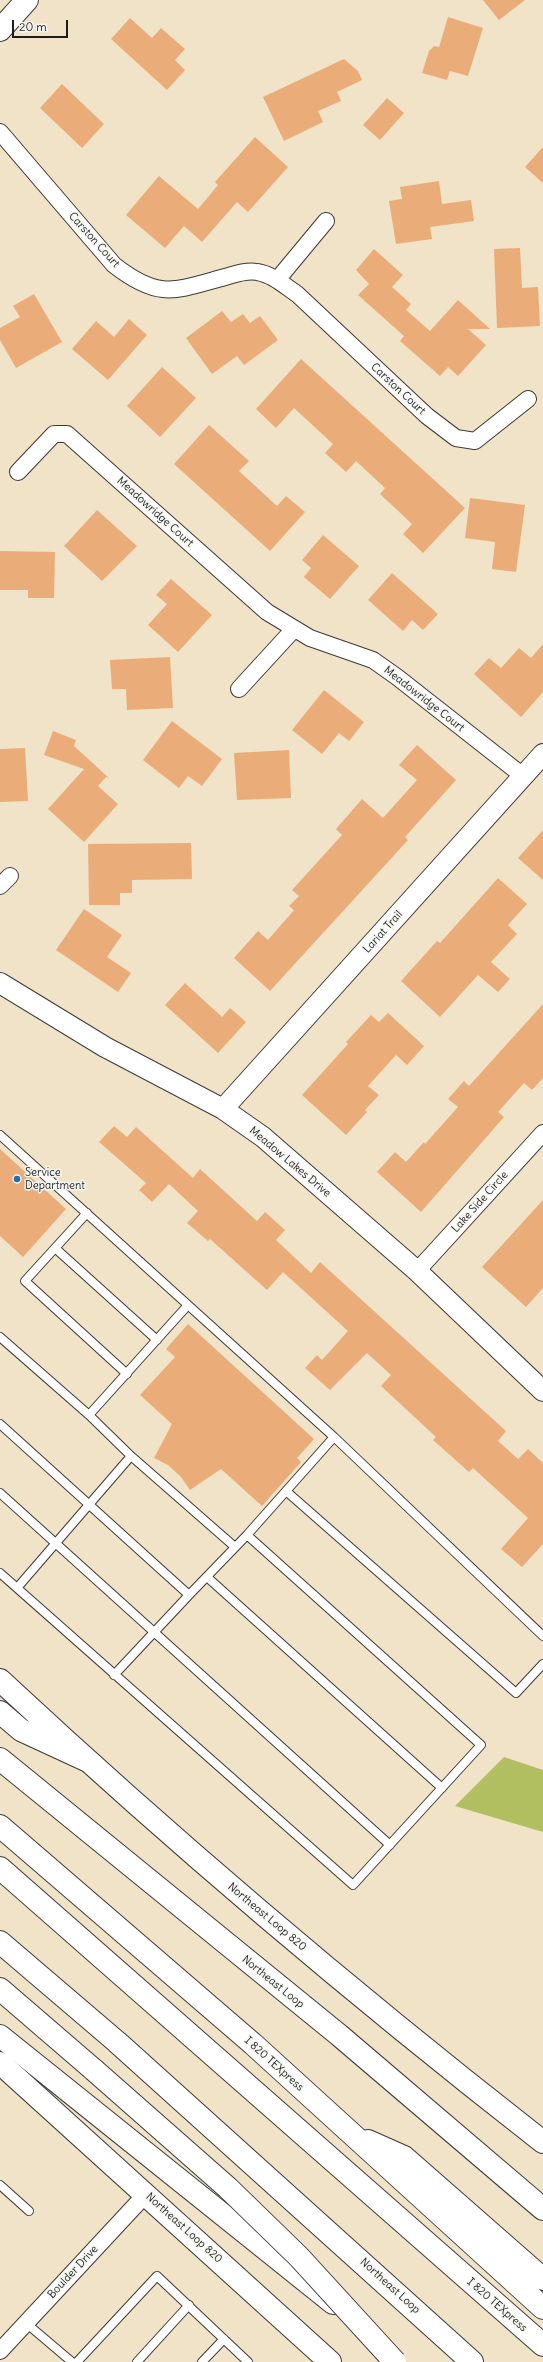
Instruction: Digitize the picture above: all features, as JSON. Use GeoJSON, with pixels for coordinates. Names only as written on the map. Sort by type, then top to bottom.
{"type":"FeatureCollection","features":[{"type":"Feature","properties":{"kind":"main road"},"geometry":{"type":"LineString","coordinates":[[0,30],[27,0]]}},
{"type":"Feature","properties":{"kind":"main road","name":"Northeast Loop 820"},"geometry":{"type":"LineString","coordinates":[[0,1680],[86,1760],[271,1921],[472,2087],[543,2142]]}},
{"type":"Feature","properties":{"kind":"main road"},"geometry":{"type":"LineString","coordinates":[[0,1712],[21,1730],[86,1760]]}},
{"type":"Feature","properties":{"kind":"main road","name":"Northeast Loop"},"geometry":{"type":"LineString","coordinates":[[0,1759],[339,2035],[543,2209]]}},
{"type":"Feature","properties":{"kind":"main road","name":"I 820 TEXpress"},"geometry":{"type":"LineString","coordinates":[[0,1826],[253,2044],[543,2308]]}},
{"type":"Feature","properties":{"kind":"main road","name":"I 820 TEXpress"},"geometry":{"type":"LineString","coordinates":[[0,1868],[543,2345]]}},
{"type":"Feature","properties":{"kind":"main road","name":"Northeast Loop"},"geometry":{"type":"LineString","coordinates":[[0,1942],[123,2048],[472,2362]]}},
{"type":"Feature","properties":{"kind":"main road"},"geometry":{"type":"LineString","coordinates":[[0,1989],[234,2193],[299,2257],[395,2362]]}},
{"type":"Feature","properties":{"kind":"main road"},"geometry":{"type":"LineString","coordinates":[[0,2036],[407,2362]]}},
{"type":"Feature","properties":{"kind":"main road","name":"Northeast Loop 820"},"geometry":{"type":"LineString","coordinates":[[0,2063],[330,2362]]}},
{"type":"Feature","properties":{"kind":"main road"},"geometry":{"type":"LineString","coordinates":[[352,2134],[404,2157],[543,2279]]}},
{"type":"Feature","properties":{"kind":"street","name":"Carston Court"},"geometry":{"type":"LineString","coordinates":[[0,132],[38,175],[82,230],[114,265],[128,276],[158,290],[184,288],[245,271],[259,272],[277,280],[297,294],[427,416],[456,438],[475,441],[528,399]]}},
{"type":"Feature","properties":{"kind":"street","name":"Carston Court"},"geometry":{"type":"LineString","coordinates":[[0,148],[38,175]]}},
{"type":"Feature","properties":{"kind":"street"},"geometry":{"type":"LineString","coordinates":[[277,280],[326,221]]}},
{"type":"Feature","properties":{"kind":"street","name":"Meadowridge Court"},"geometry":{"type":"LineString","coordinates":[[18,472],[54,434],[67,434],[267,612],[294,630],[310,638],[373,660],[397,677],[523,776]]}},
{"type":"Feature","properties":{"kind":"street"},"geometry":{"type":"LineString","coordinates":[[239,689],[294,630]]}},
{"type":"Feature","properties":{"kind":"street","name":"Lariat Trail"},"geometry":{"type":"LineString","coordinates":[[223,1109],[543,754]]}},
{"type":"Feature","properties":{"kind":"street","name":"Meadow Lakes Drive"},"geometry":{"type":"LineString","coordinates":[[0,983],[105,1047],[223,1109],[263,1137],[417,1271],[543,1391]]}},
{"type":"Feature","properties":{"kind":"street","name":"Lake Side Circle"},"geometry":{"type":"LineString","coordinates":[[417,1271],[543,1133]]}},
{"type":"Feature","properties":{"kind":"street","name":"Boulder Drive"},"geometry":{"type":"LineString","coordinates":[[0,2351],[146,2194]]}},
{"type":"Feature","properties":{"kind":"lane"},"geometry":{"type":"LineString","coordinates":[[0,1135],[334,1437],[543,1636]]}},
{"type":"Feature","properties":{"kind":"lane"},"geometry":{"type":"LineString","coordinates":[[87,1213],[25,1281],[127,1374]]}},
{"type":"Feature","properties":{"kind":"lane"},"geometry":{"type":"LineString","coordinates":[[55,1248],[157,1340]]}},
{"type":"Feature","properties":{"kind":"lane"},"geometry":{"type":"LineString","coordinates":[[89,1415],[188,1305]]}},
{"type":"Feature","properties":{"kind":"lane"},"geometry":{"type":"LineString","coordinates":[[0,1337],[89,1415],[131,1456],[235,1547]]}},
{"type":"Feature","properties":{"kind":"lane"},"geometry":{"type":"LineString","coordinates":[[0,1424],[189,1595]]}},
{"type":"Feature","properties":{"kind":"lane"},"geometry":{"type":"LineString","coordinates":[[114,1675],[247,1535],[334,1437]]}},
{"type":"Feature","properties":{"kind":"lane"},"geometry":{"type":"LineString","coordinates":[[17,1588],[131,1456]]}},
{"type":"Feature","properties":{"kind":"lane"},"geometry":{"type":"LineString","coordinates":[[286,1491],[516,1694],[543,1664]]}},
{"type":"Feature","properties":{"kind":"lane"},"geometry":{"type":"LineString","coordinates":[[0,1493],[390,1845]]}},
{"type":"Feature","properties":{"kind":"lane"},"geometry":{"type":"LineString","coordinates":[[0,1573],[353,1885],[481,1745],[247,1535]]}},
{"type":"Feature","properties":{"kind":"lane"},"geometry":{"type":"LineString","coordinates":[[207,1576],[442,1788]]}},
{"type":"Feature","properties":{"kind":"lane"},"geometry":{"type":"LineString","coordinates":[[0,2185],[29,2211]]}},
{"type":"Feature","properties":{"kind":"lane"},"geometry":{"type":"LineString","coordinates":[[77,2362],[158,2276],[248,2362]]}},
{"type":"Feature","properties":{"kind":"lane"},"geometry":{"type":"LineString","coordinates":[[137,2362],[189,2306]]}},
{"type":"Feature","properties":{"kind":"lane"},"geometry":{"type":"LineString","coordinates":[[26,2323],[72,2362]]}},
{"type":"Feature","properties":{"kind":"lane"},"geometry":{"type":"LineString","coordinates":[[202,2362],[224,2339]]}},
{"type":"Feature","properties":{"kind":"green space"},"geometry":{"type":"Polygon","coordinates":[[[504,1757],[543,1770],[543,1832],[455,1806],[504,1757]]]}},
{"type":"Feature","properties":{"kind":"building"},"geometry":{"type":"Polygon","coordinates":[[[483,0],[525,0],[499,20],[483,0]]]}},
{"type":"Feature","properties":{"kind":"building"},"geometry":{"type":"Polygon","coordinates":[[[448,17],[483,28],[468,76],[450,71],[447,80],[422,73],[429,51],[434,46],[439,47],[448,17]]]}},
{"type":"Feature","properties":{"kind":"building"},"geometry":{"type":"Polygon","coordinates":[[[130,18],[152,38],[161,28],[185,49],[175,60],[185,70],[167,90],[111,39],[130,18]]]}},
{"type":"Feature","properties":{"kind":"building"},"geometry":{"type":"Polygon","coordinates":[[[344,59],[358,71],[362,80],[337,92],[341,101],[318,111],[323,122],[284,141],[263,97],[344,59]]]}},
{"type":"Feature","properties":{"kind":"building"},"geometry":{"type":"Polygon","coordinates":[[[62,84],[104,124],[82,148],[40,108],[62,84]]]}},
{"type":"Feature","properties":{"kind":"building"},"geometry":{"type":"Polygon","coordinates":[[[387,98],[404,113],[380,140],[363,125],[387,98]]]}},
{"type":"Feature","properties":{"kind":"building"},"geometry":{"type":"Polygon","coordinates":[[[255,137],[288,167],[248,212],[237,202],[202,242],[184,226],[165,248],[126,215],[159,176],[198,209],[218,185],[215,182],[255,137]]]}},
{"type":"Feature","properties":{"kind":"building"},"geometry":{"type":"Polygon","coordinates":[[[543,147],[543,183],[525,167],[543,147]]]}},
{"type":"Feature","properties":{"kind":"building"},"geometry":{"type":"Polygon","coordinates":[[[439,181],[442,204],[471,200],[474,221],[430,227],[432,239],[396,244],[389,201],[402,199],[400,187],[439,181]]]}},
{"type":"Feature","properties":{"kind":"building"},"geometry":{"type":"Polygon","coordinates":[[[520,248],[522,288],[538,287],[540,326],[497,328],[494,249],[520,248]]]}},
{"type":"Feature","properties":{"kind":"building"},"geometry":{"type":"Polygon","coordinates":[[[374,249],[403,275],[392,287],[411,304],[406,310],[430,331],[458,300],[490,329],[468,329],[486,345],[458,376],[448,367],[440,376],[400,341],[404,336],[358,295],[369,284],[356,270],[374,249]]]}},
{"type":"Feature","properties":{"kind":"building"},"geometry":{"type":"Polygon","coordinates":[[[34,294],[62,342],[16,368],[0,340],[0,328],[20,317],[13,306],[34,294]]]}},
{"type":"Feature","properties":{"kind":"building"},"geometry":{"type":"Polygon","coordinates":[[[222,311],[231,322],[243,314],[250,323],[260,316],[278,340],[244,365],[237,356],[212,374],[186,338],[222,311]]]}},
{"type":"Feature","properties":{"kind":"building"},"geometry":{"type":"Polygon","coordinates":[[[129,319],[147,335],[108,380],[72,349],[96,321],[114,337],[129,319]]]}},
{"type":"Feature","properties":{"kind":"building"},"geometry":{"type":"Polygon","coordinates":[[[301,359],[465,508],[423,553],[403,534],[412,524],[380,494],[385,488],[356,461],[346,472],[325,453],[333,444],[294,408],[276,428],[256,409],[301,359]]]}},
{"type":"Feature","properties":{"kind":"building"},"geometry":{"type":"Polygon","coordinates":[[[162,367],[196,398],[160,437],[127,406],[162,367]]]}},
{"type":"Feature","properties":{"kind":"building"},"geometry":{"type":"Polygon","coordinates":[[[209,425],[249,461],[239,471],[277,506],[286,496],[305,512],[270,551],[174,464],[209,425]]]}},
{"type":"Feature","properties":{"kind":"building"},"geometry":{"type":"Polygon","coordinates":[[[470,498],[525,505],[516,572],[492,569],[495,542],[465,538],[470,498]]]}},
{"type":"Feature","properties":{"kind":"building"},"geometry":{"type":"Polygon","coordinates":[[[97,510],[137,546],[102,581],[64,546],[97,510]]]}},
{"type":"Feature","properties":{"kind":"building"},"geometry":{"type":"Polygon","coordinates":[[[323,535],[359,566],[330,599],[304,577],[311,568],[302,560],[323,535]]]}},
{"type":"Feature","properties":{"kind":"building"},"geometry":{"type":"Polygon","coordinates":[[[0,551],[55,552],[54,598],[28,598],[28,590],[0,590],[0,551]]]}},
{"type":"Feature","properties":{"kind":"building"},"geometry":{"type":"Polygon","coordinates":[[[392,573],[438,614],[423,630],[412,620],[403,631],[368,600],[392,573]]]}},
{"type":"Feature","properties":{"kind":"building"},"geometry":{"type":"Polygon","coordinates":[[[171,579],[212,615],[178,652],[148,625],[167,604],[156,595],[171,579]]]}},
{"type":"Feature","properties":{"kind":"building"},"geometry":{"type":"Polygon","coordinates":[[[543,644],[543,692],[521,717],[474,674],[489,658],[501,668],[519,648],[531,658],[543,644]]]}},
{"type":"Feature","properties":{"kind":"building"},"geometry":{"type":"Polygon","coordinates":[[[170,657],[173,708],[127,710],[126,689],[112,689],[110,660],[170,657]]]}},
{"type":"Feature","properties":{"kind":"building"},"geometry":{"type":"Polygon","coordinates":[[[324,690],[364,722],[349,741],[339,733],[322,754],[292,730],[324,690]]]}},
{"type":"Feature","properties":{"kind":"building"},"geometry":{"type":"Polygon","coordinates":[[[172,721],[222,759],[202,786],[188,776],[179,788],[143,760],[172,721]]]}},
{"type":"Feature","properties":{"kind":"building"},"geometry":{"type":"Polygon","coordinates":[[[53,731],[76,740],[74,746],[109,778],[106,777],[98,786],[118,804],[84,842],[48,809],[84,769],[44,755],[53,731]]]}},
{"type":"Feature","properties":{"kind":"building"},"geometry":{"type":"Polygon","coordinates":[[[417,745],[456,780],[405,837],[408,840],[270,991],[234,958],[258,931],[268,940],[294,910],[289,906],[299,896],[292,890],[342,835],[336,829],[362,799],[383,818],[417,780],[399,765],[417,745]]]}},
{"type":"Feature","properties":{"kind":"building"},"geometry":{"type":"Polygon","coordinates":[[[25,748],[28,801],[0,802],[0,749],[25,748]]]}},
{"type":"Feature","properties":{"kind":"building"},"geometry":{"type":"Polygon","coordinates":[[[289,750],[291,798],[237,800],[234,753],[289,750]]]}},
{"type":"Feature","properties":{"kind":"building"},"geometry":{"type":"Polygon","coordinates":[[[543,830],[543,880],[518,858],[543,830]]]}},
{"type":"Feature","properties":{"kind":"building"},"geometry":{"type":"Polygon","coordinates":[[[191,843],[192,879],[132,880],[132,893],[120,893],[120,905],[89,905],[88,844],[191,843]]]}},
{"type":"Feature","properties":{"kind":"building"},"geometry":{"type":"Polygon","coordinates":[[[498,878],[527,904],[508,925],[517,934],[491,962],[510,979],[498,992],[478,975],[440,1017],[401,981],[437,941],[440,943],[498,878]]]}},
{"type":"Feature","properties":{"kind":"building"},"geometry":{"type":"Polygon","coordinates":[[[84,909],[122,935],[107,957],[131,973],[118,992],[56,950],[84,909]]]}},
{"type":"Feature","properties":{"kind":"building"},"geometry":{"type":"Polygon","coordinates":[[[185,983],[222,1017],[230,1008],[246,1022],[218,1053],[165,1005],[185,983]]]}},
{"type":"Feature","properties":{"kind":"building"},"geometry":{"type":"Polygon","coordinates":[[[543,1004],[543,1078],[532,1090],[524,1083],[498,1112],[504,1117],[421,1212],[377,1172],[395,1152],[406,1162],[424,1142],[425,1144],[458,1107],[448,1099],[464,1081],[469,1086],[543,1004]]]}},
{"type":"Feature","properties":{"kind":"building"},"geometry":{"type":"Polygon","coordinates":[[[388,1013],[424,1046],[407,1065],[396,1055],[368,1086],[379,1095],[365,1110],[367,1112],[346,1135],[302,1095],[348,1044],[346,1042],[371,1015],[379,1022],[388,1013]]]}},
{"type":"Feature","properties":{"kind":"building"},"geometry":{"type":"Polygon","coordinates":[[[114,1126],[127,1137],[136,1127],[193,1178],[200,1169],[257,1221],[265,1212],[285,1230],[276,1240],[311,1273],[320,1262],[506,1431],[498,1441],[518,1459],[528,1449],[543,1463],[543,1544],[522,1567],[501,1549],[528,1518],[473,1468],[469,1472],[433,1440],[436,1437],[381,1386],[391,1375],[367,1353],[330,1390],[305,1368],[317,1355],[322,1360],[348,1331],[283,1272],[267,1290],[210,1239],[208,1241],[187,1223],[198,1211],[169,1184],[152,1202],[139,1190],[146,1183],[99,1142],[114,1126]]]}},
{"type":"Feature","properties":{"kind":"building","name":"Service Department"},"geometry":{"type":"Polygon","coordinates":[[[0,1149],[66,1209],[23,1257],[0,1236],[0,1149]]]}},
{"type":"Feature","properties":{"kind":"building"},"geometry":{"type":"Polygon","coordinates":[[[543,1200],[543,1288],[526,1307],[482,1267],[543,1200]]]}},
{"type":"Feature","properties":{"kind":"building"},"geometry":{"type":"Polygon","coordinates":[[[188,1324],[314,1439],[297,1458],[301,1462],[262,1506],[221,1469],[190,1490],[181,1477],[168,1465],[154,1458],[172,1424],[140,1395],[175,1357],[166,1349],[188,1324]]]}},
{"type":"Feature","properties":{"kind":"place","name":"Service Department"},"geometry":{"type":"Point","coordinates":[17,1179]}}]}
